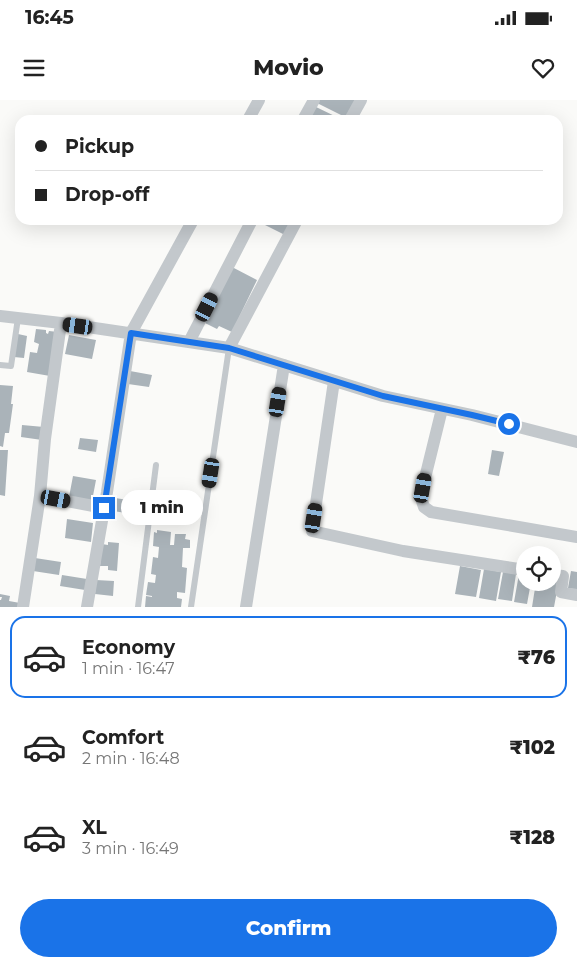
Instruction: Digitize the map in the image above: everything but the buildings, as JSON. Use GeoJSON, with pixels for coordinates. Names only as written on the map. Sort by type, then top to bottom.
{"type":"FeatureCollection","features":[{"type":"Feature","properties":{"kind":"street"},"geometry":{"type":"LineString","coordinates":[[251,115],[259,100]]}},
{"type":"Feature","properties":{"kind":"street"},"geometry":{"type":"LineString","coordinates":[[306,115],[314,100]]}},
{"type":"Feature","properties":{"kind":"street"},"geometry":{"type":"LineString","coordinates":[[353,115],[361,100]]}},
{"type":"Feature","properties":{"kind":"street"},"geometry":{"type":"LineString","coordinates":[[87,607],[131,333],[190,225]]}},
{"type":"Feature","properties":{"kind":"street"},"geometry":{"type":"LineString","coordinates":[[189,342],[249,225]]}},
{"type":"Feature","properties":{"kind":"street"},"geometry":{"type":"LineString","coordinates":[[229,348],[294,225]]}},
{"type":"Feature","properties":{"kind":"street"},"geometry":{"type":"LineString","coordinates":[[0,316],[61,323],[229,348],[383,396],[472,415],[577,442]]}},
{"type":"Feature","properties":{"kind":"street"},"geometry":{"type":"LineString","coordinates":[[23,607],[40,496],[61,323]]}},
{"type":"Feature","properties":{"kind":"street"},"geometry":{"type":"LineString","coordinates":[[246,607],[284,365]]}},
{"type":"Feature","properties":{"kind":"street"},"geometry":{"type":"LineString","coordinates":[[334,380],[312,531],[403,551],[516,569]]}},
{"type":"Feature","properties":{"kind":"street"},"geometry":{"type":"LineString","coordinates":[[442,409],[421,498],[424,507],[431,512],[577,538]]}},
{"type":"Feature","properties":{"kind":"street"},"geometry":{"type":"LineString","coordinates":[[40,496],[104,508]]}},
{"type":"Feature","properties":{"kind":"street"},"geometry":{"type":"LineString","coordinates":[[561,576],[563,576],[561,592],[577,595]]}},
{"type":"Feature","properties":{"kind":"lane"},"geometry":{"type":"LineString","coordinates":[[0,365],[11,366],[18,318]]}},
{"type":"Feature","properties":{"kind":"lane"},"geometry":{"type":"LineString","coordinates":[[191,607],[229,348]]}},
{"type":"Feature","properties":{"kind":"lane"},"geometry":{"type":"LineString","coordinates":[[138,607],[156,465]]}},
{"type":"Feature","properties":{"kind":"route"},"geometry":{"type":"LineString","coordinates":[[104,508],[131,333],[229,348],[383,396],[509,424]]}}]}
